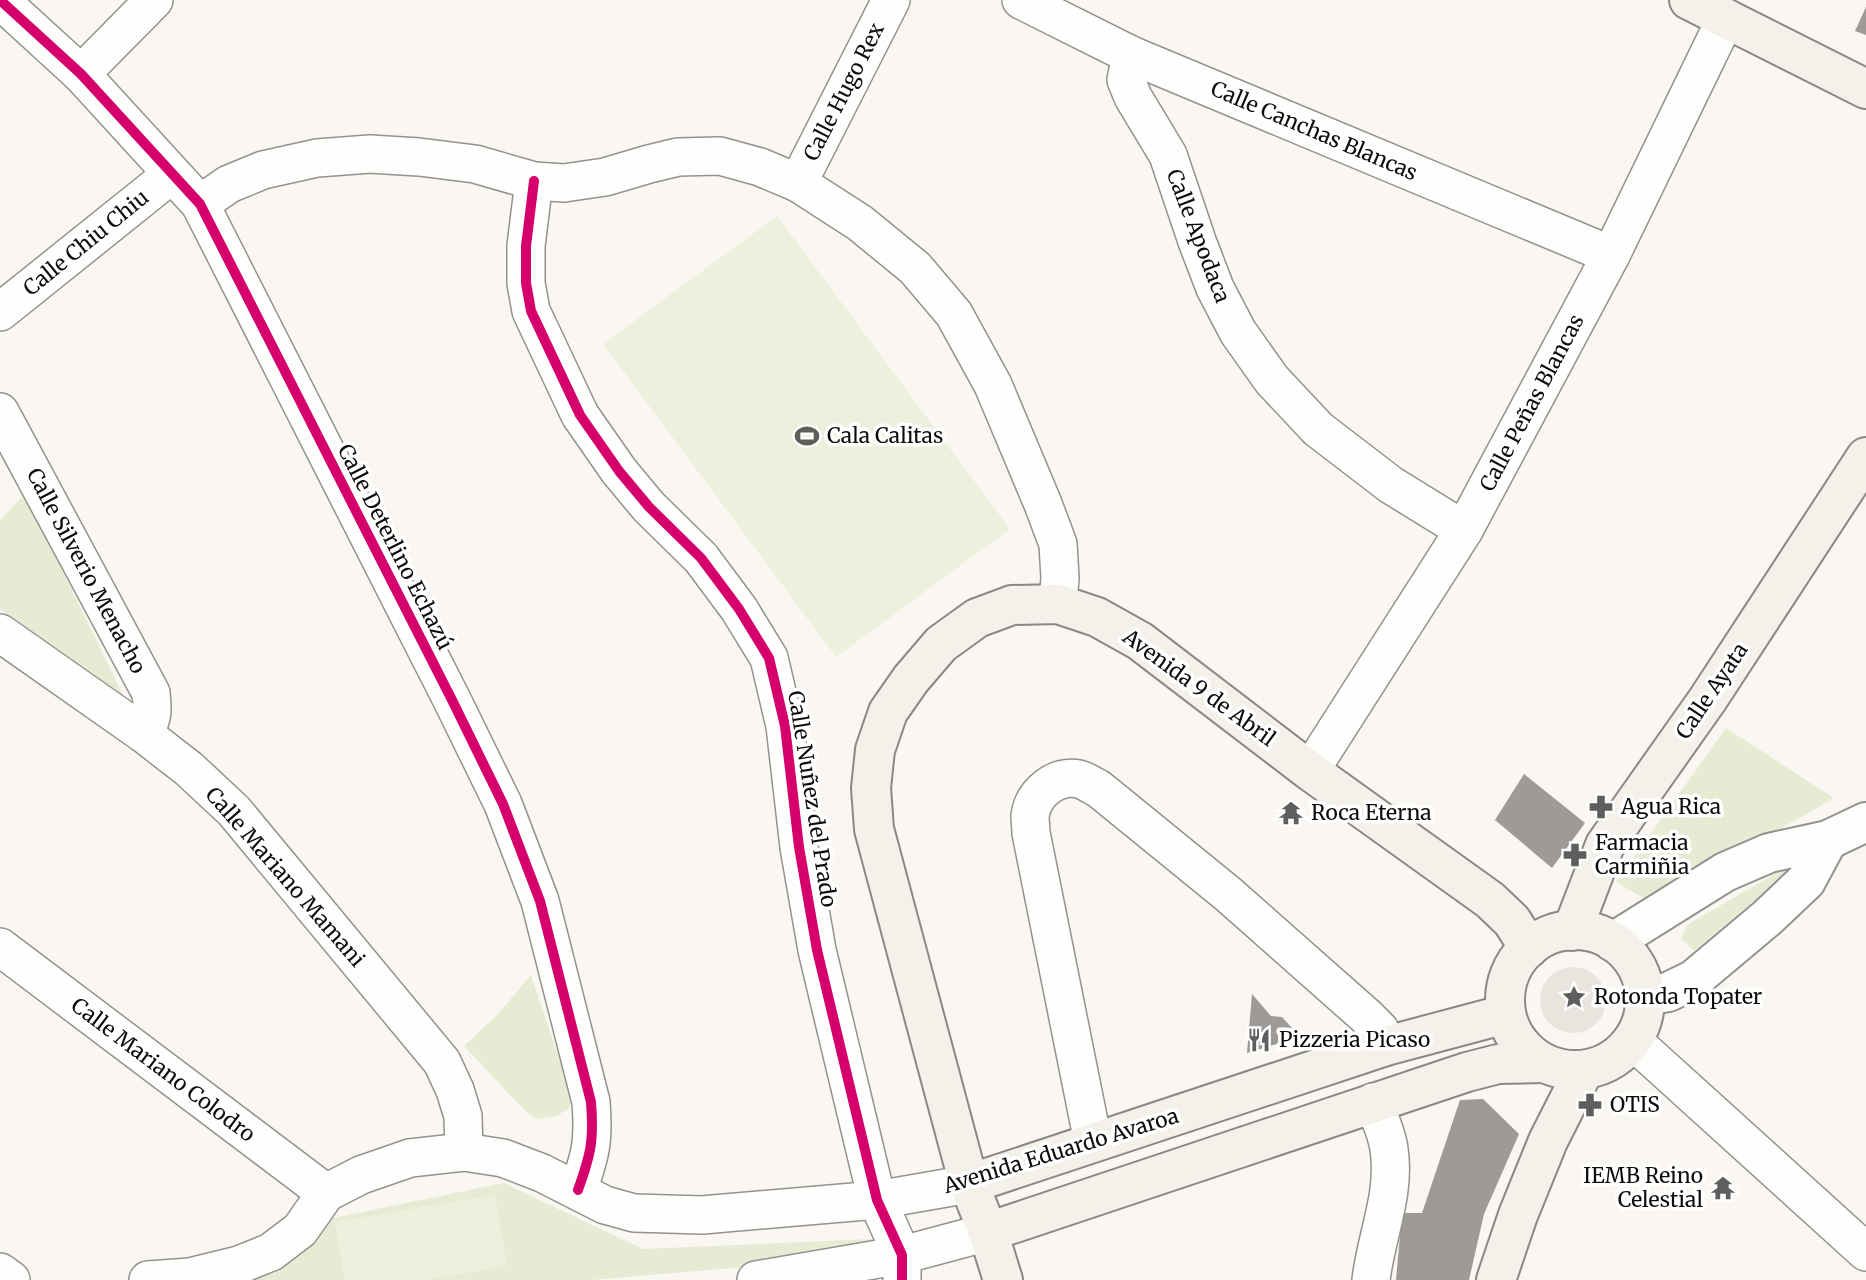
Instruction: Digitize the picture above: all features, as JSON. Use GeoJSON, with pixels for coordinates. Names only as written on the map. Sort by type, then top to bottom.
{"type":"FeatureCollection","features":[{"type":"Feature","properties":{"kind":"main road"},"geometry":{"type":"LineString","coordinates":[[1689,0],[1866,89]]}},
{"type":"Feature","properties":{"kind":"main road","name":"Calle Ayata"},"geometry":{"type":"LineString","coordinates":[[1572,931],[1605,845],[1708,699],[1866,457]]}},
{"type":"Feature","properties":{"kind":"main road","name":"Avenida 9 de Abril"},"geometry":{"type":"LineString","coordinates":[[1003,1280],[969,1184],[874,829],[871,788],[875,750],[888,712],[911,679],[941,644],[976,618],[1012,605],[1058,604],[1097,617],[1140,641],[1310,771],[1490,900],[1511,921],[1529,948]]}},
{"type":"Feature","properties":{"kind":"main road"},"geometry":{"type":"LineString","coordinates":[[1586,931],[1613,942],[1632,960],[1643,983],[1645,996],[1642,1019],[1632,1040],[1611,1060],[1584,1070],[1556,1068],[1543,1063],[1519,1042],[1506,1014],[1508,978],[1514,966],[1529,948],[1549,936],[1586,931]]}},
{"type":"Feature","properties":{"kind":"main road","name":"Avenida Eduardo Avaroa"},"geometry":{"type":"LineString","coordinates":[[969,1184],[1386,1046],[1506,1014]]}},
{"type":"Feature","properties":{"kind":"main road"},"geometry":{"type":"LineString","coordinates":[[988,1232],[1373,1102],[1498,1064],[1543,1063]]}},
{"type":"Feature","properties":{"kind":"main road"},"geometry":{"type":"LineString","coordinates":[[1496,1280],[1518,1215],[1548,1141],[1584,1070]]}},
{"type":"Feature","properties":{"kind":"street","name":"Calle Deterlino Echazú"},"geometry":{"type":"LineString","coordinates":[[0,0],[81,74],[200,204],[452,700],[507,816],[540,901],[591,1102],[593,1132],[589,1159],[578,1190]]}},
{"type":"Feature","properties":{"kind":"street"},"geometry":{"type":"LineString","coordinates":[[81,74],[154,0]]}},
{"type":"Feature","properties":{"kind":"street","name":"Calle Hugo Rex"},"geometry":{"type":"LineString","coordinates":[[798,183],[891,0]]}},
{"type":"Feature","properties":{"kind":"street","name":"Calle Canchas Blancas"},"geometry":{"type":"LineString","coordinates":[[1021,0],[1131,55],[1611,254]]}},
{"type":"Feature","properties":{"kind":"street","name":"Calle Peñas Blancas"},"geometry":{"type":"LineString","coordinates":[[1310,771],[1464,530],[1611,254],[1726,19]]}},
{"type":"Feature","properties":{"kind":"street","name":"Calle Apodaca"},"geometry":{"type":"LineString","coordinates":[[1131,55],[1126,80],[1133,97],[1168,155],[1215,288],[1238,332],[1272,380],[1318,429],[1391,485],[1464,530]]}},
{"type":"Feature","properties":{"kind":"street"},"geometry":{"type":"LineString","coordinates":[[200,204],[229,184],[263,170],[317,158],[370,154],[475,164],[534,181],[564,183],[606,177],[678,157],[720,156],[760,167],[798,183],[860,223],[915,268],[954,314],[993,384],[1044,504],[1058,544],[1058,604]]}},
{"type":"Feature","properties":{"kind":"street","name":"Calle Chiu Chiu"},"geometry":{"type":"LineString","coordinates":[[0,312],[172,174]]}},
{"type":"Feature","properties":{"kind":"street","name":"Calle Nuñez del Prado"},"geometry":{"type":"LineString","coordinates":[[534,181],[526,246],[526,284],[531,311],[580,415],[619,471],[649,507],[701,558],[739,608],[769,658],[785,726],[799,847],[817,950],[877,1200],[902,1268]]}},
{"type":"Feature","properties":{"kind":"street","name":"Calle Silverio Menacho"},"geometry":{"type":"LineString","coordinates":[[0,412],[150,693],[153,710],[144,734]]}},
{"type":"Feature","properties":{"kind":"street","name":"Calle Mariano Mamani"},"geometry":{"type":"LineString","coordinates":[[0,633],[144,734],[234,811],[442,1062],[463,1116],[464,1152]]}},
{"type":"Feature","properties":{"kind":"street"},"geometry":{"type":"LineString","coordinates":[[1093,1142],[1031,832],[1030,814],[1037,799],[1048,786],[1063,778],[1079,779],[1099,789],[1228,894],[1366,1016],[1380,1030],[1386,1046]]}},
{"type":"Feature","properties":{"kind":"street"},"geometry":{"type":"LineString","coordinates":[[1613,942],[1725,872],[1769,853],[1828,840],[1866,822]]}},
{"type":"Feature","properties":{"kind":"street"},"geometry":{"type":"LineString","coordinates":[[1645,996],[1668,992],[1693,980],[1733,947],[1806,881],[1828,840]]}},
{"type":"Feature","properties":{"kind":"street","name":"Calle Mariano Colodro"},"geometry":{"type":"LineString","coordinates":[[0,947],[326,1193]]}},
{"type":"Feature","properties":{"kind":"street"},"geometry":{"type":"LineString","coordinates":[[1632,1040],[1866,1252]]}},
{"type":"Feature","properties":{"kind":"street"},"geometry":{"type":"LineString","coordinates":[[1371,1280],[1373,1256],[1386,1211],[1391,1180],[1389,1147],[1373,1102]]}},
{"type":"Feature","properties":{"kind":"street","name":"Avenida Eduardo Avaroa"},"geometry":{"type":"LineString","coordinates":[[148,1280],[190,1277],[239,1265],[271,1252],[300,1230],[326,1193],[361,1175],[410,1158],[464,1152],[503,1158],[578,1190],[605,1205],[634,1213],[702,1215],[877,1200],[969,1184]]}},
{"type":"Feature","properties":{"kind":"street"},"geometry":{"type":"LineString","coordinates":[[756,1280],[902,1268],[988,1232]]}},
{"type":"Feature","properties":{"kind":"street"},"geometry":{"type":"LineString","coordinates":[[0,1272],[11,1280]]}},
{"type":"Feature","properties":{"kind":"green space","name":"Cala Calitas"},"geometry":{"type":"Polygon","coordinates":[[[777,216],[1010,529],[836,657],[603,344],[777,216]]]}},
{"type":"Feature","properties":{"kind":"green space"},"geometry":{"type":"Polygon","coordinates":[[[25,494],[131,711],[0,609],[0,520],[25,494]]]}},
{"type":"Feature","properties":{"kind":"green space"},"geometry":{"type":"Polygon","coordinates":[[[1726,728],[1834,798],[1652,903],[1616,882],[1726,728]]]}},
{"type":"Feature","properties":{"kind":"green space"},"geometry":{"type":"Polygon","coordinates":[[[1814,851],[1694,951],[1681,939],[1687,925],[1814,851]]]}},
{"type":"Feature","properties":{"kind":"green space"},"geometry":{"type":"Polygon","coordinates":[[[531,975],[571,1094],[570,1107],[557,1116],[538,1119],[527,1113],[464,1046],[497,1015],[531,975]]]}},
{"type":"Feature","properties":{"kind":"green space"},"geometry":{"type":"Polygon","coordinates":[[[504,1183],[643,1249],[872,1239],[875,1256],[592,1280],[240,1280],[275,1273],[333,1218],[504,1183]]]}},
{"type":"Feature","properties":{"kind":"green space"},"geometry":{"type":"Polygon","coordinates":[[[495,1195],[507,1266],[426,1280],[345,1280],[335,1222],[495,1195]]]}},
{"type":"Feature","properties":{"kind":"shaded area","name":"Rotonda Topater"},"geometry":{"type":"Polygon","coordinates":[[[1573,967],[1586,970],[1596,977],[1603,987],[1606,1000],[1603,1013],[1596,1023],[1586,1030],[1573,1033],[1560,1030],[1550,1023],[1543,1013],[1540,1000],[1543,987],[1550,977],[1560,970],[1573,967]]]}},
{"type":"Feature","properties":{"kind":"building"},"geometry":{"type":"Polygon","coordinates":[[[1866,7],[1866,35],[1855,31],[1866,7]]]}},
{"type":"Feature","properties":{"kind":"building"},"geometry":{"type":"Polygon","coordinates":[[[1524,774],[1585,823],[1552,868],[1495,820],[1524,774]]]}},
{"type":"Feature","properties":{"kind":"building"},"geometry":{"type":"Polygon","coordinates":[[[1252,994],[1271,1016],[1282,1017],[1300,1037],[1247,1053],[1252,994]]]}},
{"type":"Feature","properties":{"kind":"building"},"geometry":{"type":"Polygon","coordinates":[[[1483,1099],[1519,1134],[1484,1214],[1469,1280],[1396,1280],[1402,1213],[1422,1213],[1460,1100],[1483,1099]]]}},
{"type":"Feature","properties":{"kind":"cycle path"},"geometry":{"type":"LineString","coordinates":[[0,0],[81,74],[200,204],[503,804],[540,901],[591,1102],[590,1147],[578,1190]]}},
{"type":"Feature","properties":{"kind":"cycle path"},"geometry":{"type":"LineString","coordinates":[[534,181],[526,246],[526,283],[531,311],[580,415],[619,471],[649,507],[701,558],[739,609],[769,658],[785,726],[799,847],[817,950],[877,1200],[902,1255],[902,1280]]}},
{"type":"Feature","properties":{"kind":"place","name":"Cala Calitas"},"geometry":{"type":"Point","coordinates":[807,436]}},
{"type":"Feature","properties":{"kind":"place","name":"Agua Rica"},"geometry":{"type":"Point","coordinates":[1601,807]}},
{"type":"Feature","properties":{"kind":"place","name":"Roca Eterna"},"geometry":{"type":"Point","coordinates":[1291,813]}},
{"type":"Feature","properties":{"kind":"place","name":"Farmacia Carmiñia"},"geometry":{"type":"Point","coordinates":[1575,855]}},
{"type":"Feature","properties":{"kind":"place","name":"Rotonda Topater"},"geometry":{"type":"Point","coordinates":[1574,997]}},
{"type":"Feature","properties":{"kind":"place","name":"Pizzeria Picaso"},"geometry":{"type":"Point","coordinates":[1259,1040]}},
{"type":"Feature","properties":{"kind":"place","name":"OTIS"},"geometry":{"type":"Point","coordinates":[1590,1105]}},
{"type":"Feature","properties":{"kind":"place","name":"IEMB Reino Celestial"},"geometry":{"type":"Point","coordinates":[1723,1188]}}]}
